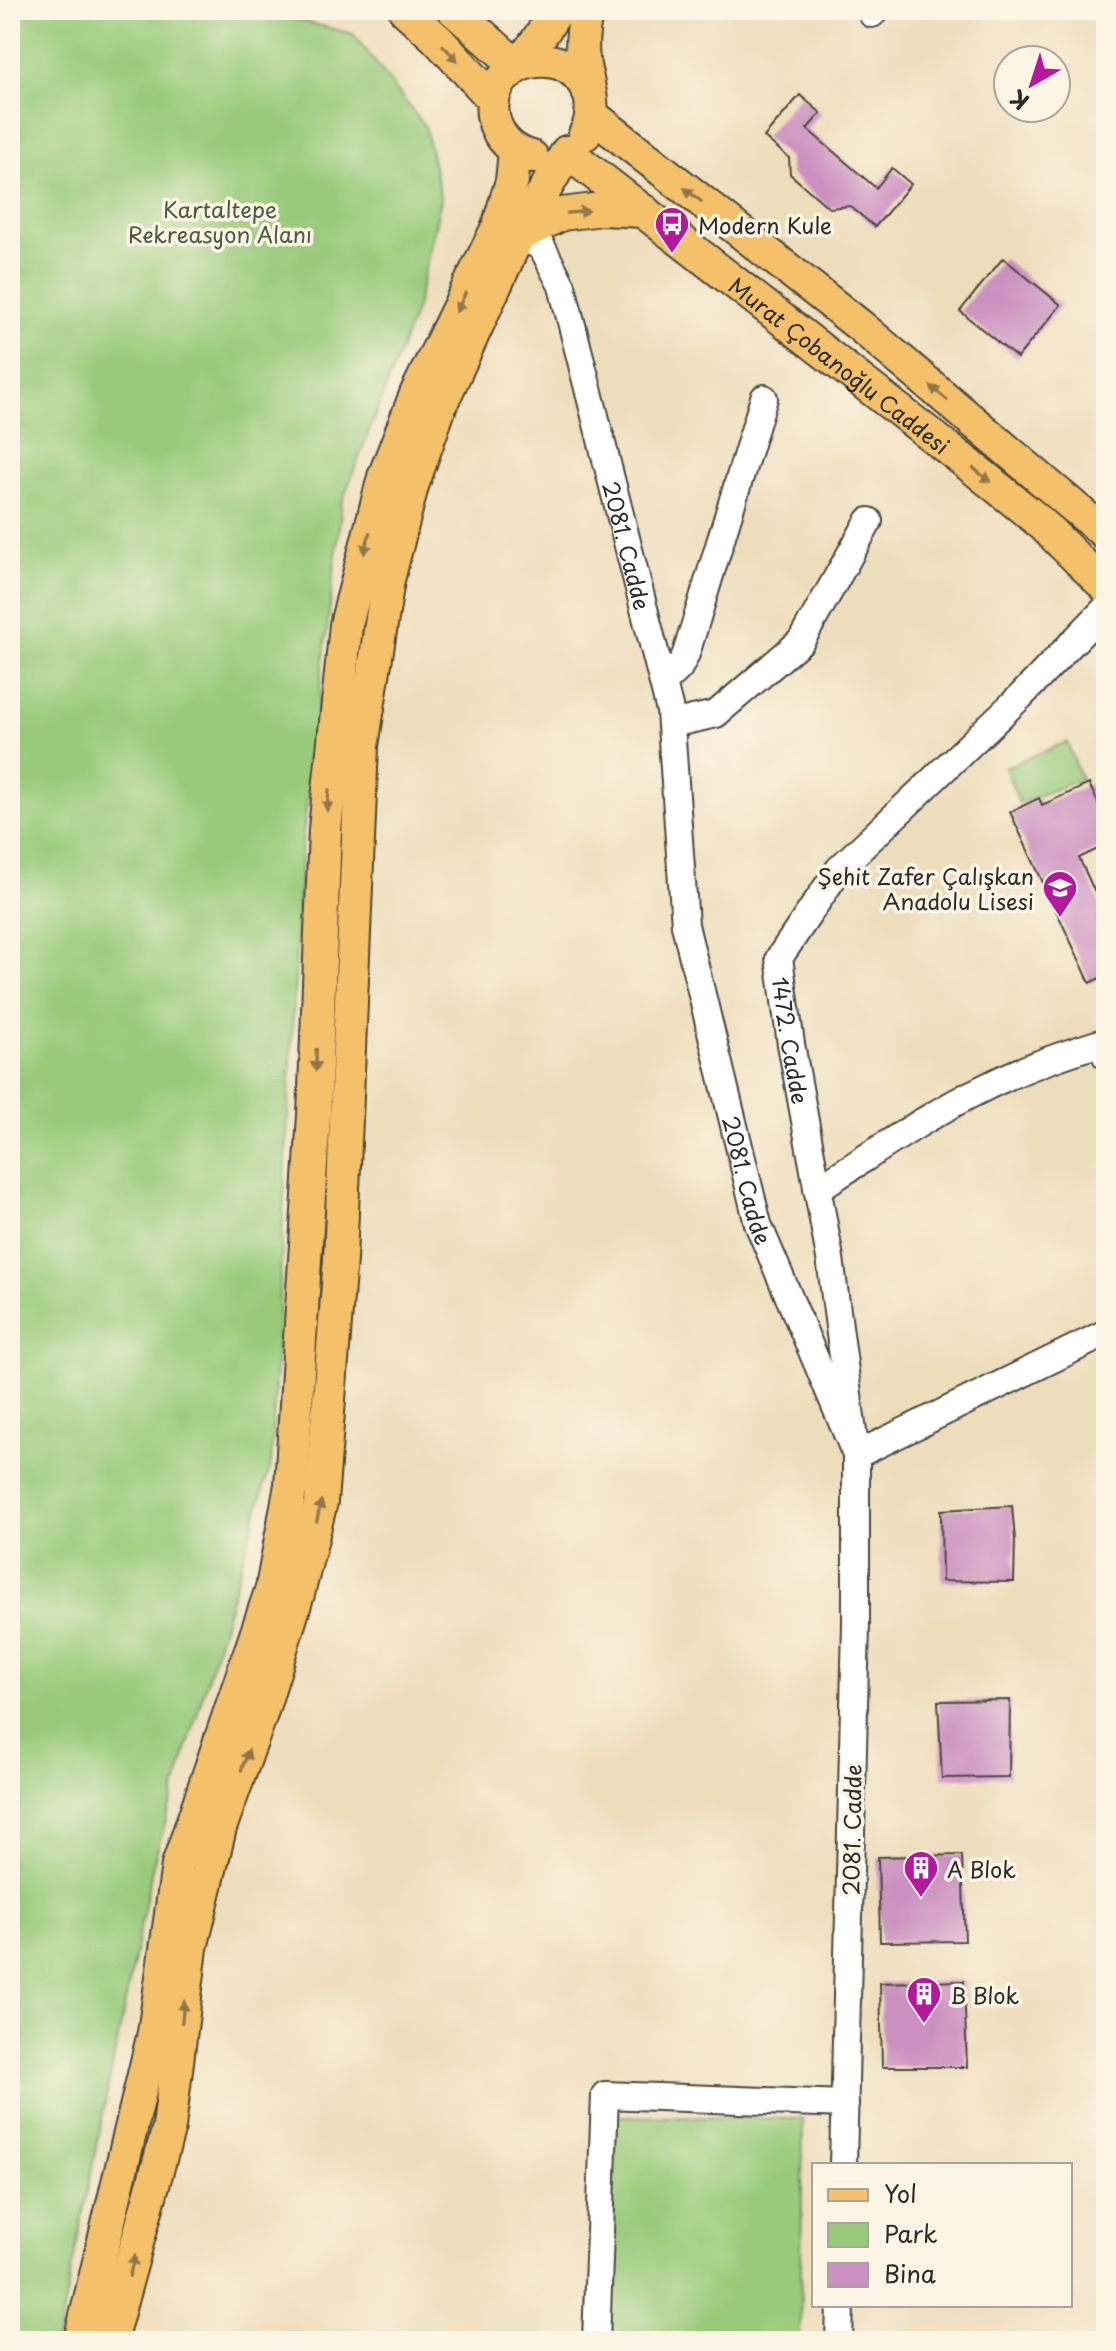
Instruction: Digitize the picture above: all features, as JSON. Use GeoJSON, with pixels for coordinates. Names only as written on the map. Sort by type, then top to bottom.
{"type":"FeatureCollection","features":[{"type":"Feature","properties":{"kind":"main road"},"geometry":{"type":"LineString","coordinates":[[405,10],[493,99]]}},
{"type":"Feature","properties":{"kind":"main road"},"geometry":{"type":"LineString","coordinates":[[454,10],[517,66]]}},
{"type":"Feature","properties":{"kind":"main road"},"geometry":{"type":"LineString","coordinates":[[558,10],[517,66],[506,75],[493,99],[493,114],[496,128],[515,151],[543,159],[567,152]]}},
{"type":"Feature","properties":{"kind":"main road"},"geometry":{"type":"LineString","coordinates":[[80,2341],[154,2033],[178,1865],[272,1588],[291,1485],[314,1115],[325,829],[346,625],[384,477],[416,394],[508,231],[567,152],[582,140],[592,107],[583,57],[583,25],[587,10]]}},
{"type":"Feature","properties":{"kind":"main road"},"geometry":{"type":"LineString","coordinates":[[517,66],[532,60],[547,59],[563,63],[586,84],[592,107]]}},
{"type":"Feature","properties":{"kind":"main road","name":"Murat Çobanoğlu Caddesi"},"geometry":{"type":"LineString","coordinates":[[592,107],[859,325],[1106,534]]}},
{"type":"Feature","properties":{"kind":"main road"},"geometry":{"type":"LineString","coordinates":[[110,2341],[169,2127],[191,1948],[220,1828],[266,1699],[298,1594],[321,1502],[340,1259],[362,746],[388,580],[412,486],[508,231],[515,151]]}},
{"type":"Feature","properties":{"kind":"main road","name":"Murat Çobanoğlu Caddesi"},"geometry":{"type":"LineString","coordinates":[[567,152],[977,471],[1041,523],[1106,587]]}},
{"type":"Feature","properties":{"kind":"main road"},"geometry":{"type":"LineString","coordinates":[[508,231],[562,214],[602,209],[644,211]]}},
{"type":"Feature","properties":{"kind":"street","name":"2081. Cadde"},"geometry":{"type":"LineString","coordinates":[[508,231],[542,247],[562,286],[663,683],[671,724],[685,925],[758,1224],[856,1455],[856,1624],[843,2163]]}},
{"type":"Feature","properties":{"kind":"street"},"geometry":{"type":"LineString","coordinates":[[663,683],[679,668],[686,654],[764,398]]}},
{"type":"Feature","properties":{"kind":"street"},"geometry":{"type":"LineString","coordinates":[[671,724],[716,714],[801,641],[869,521]]}},
{"type":"Feature","properties":{"kind":"street","name":"1472. Cadde"},"geometry":{"type":"LineString","coordinates":[[856,1455],[830,1258],[791,1044],[779,958],[839,869],[1020,697],[1106,608]]}},
{"type":"Feature","properties":{"kind":"street"},"geometry":{"type":"LineString","coordinates":[[817,1189],[946,1108],[1011,1075],[1100,1043],[1106,1056]]}},
{"type":"Feature","properties":{"kind":"street"},"geometry":{"type":"LineString","coordinates":[[856,1455],[1106,1333]]}},
{"type":"Feature","properties":{"kind":"street"},"geometry":{"type":"LineString","coordinates":[[596,2341],[605,2095],[845,2104]]}},
{"type":"Feature","properties":{"kind":"street"},"geometry":{"type":"LineString","coordinates":[[839,2341],[840,2307]]}},
{"type":"Feature","properties":{"kind":"green space","name":"Kartaltepe Rekreasyon Alanı"},"geometry":{"type":"Polygon","coordinates":[[[10,10],[258,10],[353,34],[425,127],[441,199],[416,309],[342,502],[301,851],[271,1463],[153,1864],[57,2341],[10,2341],[10,10]]]}},
{"type":"Feature","properties":{"kind":"green space"},"geometry":{"type":"Polygon","coordinates":[[[1067,742],[1081,779],[1019,803],[1005,767],[1067,742]]]}},
{"type":"Feature","properties":{"kind":"green space"},"geometry":{"type":"Polygon","coordinates":[[[612,2116],[803,2119],[800,2341],[604,2341],[612,2116]]]}},
{"type":"Feature","properties":{"kind":"building"},"geometry":{"type":"Polygon","coordinates":[[[800,95],[821,113],[807,129],[876,188],[892,168],[911,184],[875,227],[850,206],[829,208],[790,174],[789,158],[764,137],[800,95]]]}},
{"type":"Feature","properties":{"kind":"building"},"geometry":{"type":"Polygon","coordinates":[[[1003,258],[1061,305],[1017,358],[960,311],[1003,258]]]}},
{"type":"Feature","properties":{"kind":"building"},"geometry":{"type":"Polygon","coordinates":[[[1089,784],[1106,819],[1106,845],[1079,858],[1106,916],[1106,975],[1090,983],[1010,812],[1039,798],[1042,805],[1089,784]]]}},
{"type":"Feature","properties":{"kind":"building"},"geometry":{"type":"Polygon","coordinates":[[[1012,1506],[1014,1582],[942,1581],[941,1510],[1012,1506]]]}},
{"type":"Feature","properties":{"kind":"building"},"geometry":{"type":"Polygon","coordinates":[[[1010,1700],[1009,1777],[942,1778],[938,1701],[1010,1700]]]}},
{"type":"Feature","properties":{"kind":"building","name":"A Blok"},"geometry":{"type":"Polygon","coordinates":[[[962,1855],[965,1941],[880,1942],[878,1857],[962,1855]]]}},
{"type":"Feature","properties":{"kind":"building","name":"B Blok"},"geometry":{"type":"Polygon","coordinates":[[[964,1981],[967,2067],[882,2067],[880,1983],[964,1981]]]}},
{"type":"Feature","properties":{"kind":"place","name":"Modern Kule"},"geometry":{"type":"Point","coordinates":[672,255]}},
{"type":"Feature","properties":{"kind":"place","name":"Şehit Zafer Çalışkan Anadolu Lisesi"},"geometry":{"type":"Point","coordinates":[1060,919]}},
{"type":"Feature","properties":{"kind":"place","name":"A Blok"},"geometry":{"type":"Point","coordinates":[921,1899]}},
{"type":"Feature","properties":{"kind":"place","name":"B Blok"},"geometry":{"type":"Point","coordinates":[924,2025]}}]}
